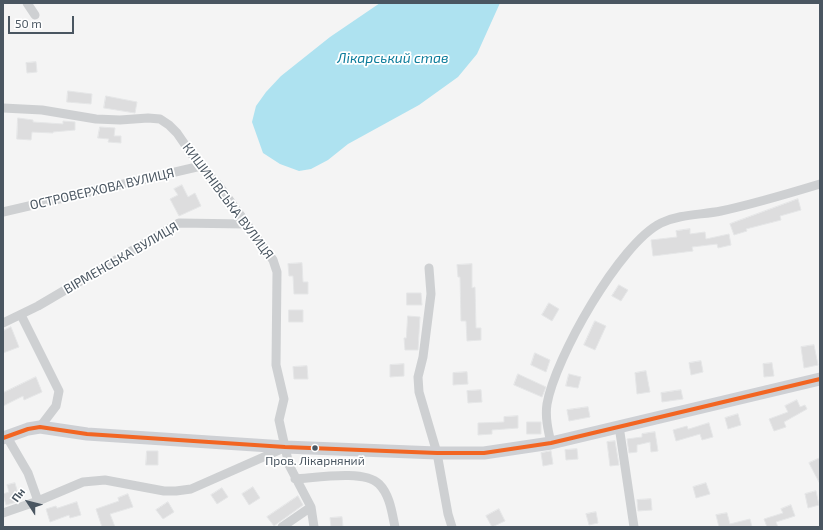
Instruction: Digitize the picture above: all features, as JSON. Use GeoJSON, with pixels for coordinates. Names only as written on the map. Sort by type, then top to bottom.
{"type":"FeatureCollection","features":[{"type":"Feature","properties":{"kind":"street"},"geometry":{"type":"LineString","coordinates":[[27,3],[35,15]]}},
{"type":"Feature","properties":{"kind":"street","name":"КИШИНІВСЬКА ВУЛИЦЯ"},"geometry":{"type":"LineString","coordinates":[[3,108],[42,110],[96,119],[120,120],[148,118],[160,120],[169,125],[201,166],[217,183],[273,260],[277,272],[276,365],[284,399],[279,420],[289,465],[311,507]]}},
{"type":"Feature","properties":{"kind":"street","name":"ОСТРОВЕРХОВА ВУЛИЦЯ"},"geometry":{"type":"LineString","coordinates":[[3,212],[201,166]]}},
{"type":"Feature","properties":{"kind":"street"},"geometry":{"type":"LineString","coordinates":[[551,443],[546,420],[547,405],[562,359],[571,338],[605,284],[638,240],[651,228],[671,220],[756,204],[820,184]]}},
{"type":"Feature","properties":{"kind":"street","name":"ВІРМЕНСЬКА ВУЛИЦЯ"},"geometry":{"type":"LineString","coordinates":[[3,323],[21,315],[179,223],[246,224]]}},
{"type":"Feature","properties":{"kind":"street"},"geometry":{"type":"LineString","coordinates":[[429,268],[431,294],[423,357],[418,377],[420,392],[437,453],[448,514],[452,527]]}},
{"type":"Feature","properties":{"kind":"street"},"geometry":{"type":"LineString","coordinates":[[21,315],[59,391],[56,406],[40,427]]}},
{"type":"Feature","properties":{"kind":"street"},"geometry":{"type":"LineString","coordinates":[[38,501],[28,473],[5,437],[28,429],[40,427],[87,434],[285,447],[437,453],[484,453],[551,443],[820,379]]}},
{"type":"Feature","properties":{"kind":"street"},"geometry":{"type":"LineString","coordinates":[[619,426],[634,527]]}},
{"type":"Feature","properties":{"kind":"street"},"geometry":{"type":"LineString","coordinates":[[3,513],[38,501],[83,482],[105,480],[164,491],[176,491],[191,488],[285,447]]}},
{"type":"Feature","properties":{"kind":"street"},"geometry":{"type":"LineString","coordinates":[[295,479],[358,476],[370,479],[379,484],[386,494],[395,527]]}},
{"type":"Feature","properties":{"kind":"street"},"geometry":{"type":"LineString","coordinates":[[282,527],[311,507],[314,527]]}},
{"type":"Feature","properties":{"kind":"water","name":"Лікарський став"},"geometry":{"type":"Polygon","coordinates":[[[380,3],[500,3],[477,54],[458,77],[419,105],[348,144],[328,160],[311,169],[299,171],[280,164],[263,153],[252,122],[256,106],[266,92],[281,76],[330,37],[380,3]]]}},
{"type":"Feature","properties":{"kind":"building"},"geometry":{"type":"Polygon","coordinates":[[[36,62],[37,72],[27,73],[26,63],[36,62]]]}},
{"type":"Feature","properties":{"kind":"building"},"geometry":{"type":"Polygon","coordinates":[[[68,91],[92,94],[91,104],[67,102],[68,91]]]}},
{"type":"Feature","properties":{"kind":"building"},"geometry":{"type":"Polygon","coordinates":[[[106,96],[137,102],[135,113],[104,108],[106,96]]]}},
{"type":"Feature","properties":{"kind":"building"},"geometry":{"type":"Polygon","coordinates":[[[18,118],[33,120],[33,122],[63,124],[63,121],[75,122],[75,130],[53,133],[32,132],[31,140],[17,139],[18,118]]]}},
{"type":"Feature","properties":{"kind":"building"},"geometry":{"type":"Polygon","coordinates":[[[100,127],[115,128],[114,136],[121,136],[121,143],[108,142],[109,139],[98,138],[100,127]]]}},
{"type":"Feature","properties":{"kind":"building"},"geometry":{"type":"Polygon","coordinates":[[[182,185],[188,197],[195,193],[201,206],[179,216],[170,199],[178,195],[174,189],[182,185]]]}},
{"type":"Feature","properties":{"kind":"building"},"geometry":{"type":"Polygon","coordinates":[[[798,199],[801,210],[780,216],[781,220],[746,229],[747,231],[734,235],[730,224],[798,199]]]}},
{"type":"Feature","properties":{"kind":"building"},"geometry":{"type":"Polygon","coordinates":[[[690,229],[690,234],[705,232],[706,239],[729,234],[731,245],[718,248],[717,244],[692,247],[693,251],[653,256],[651,240],[677,237],[676,231],[690,229]]]}},
{"type":"Feature","properties":{"kind":"building"},"geometry":{"type":"Polygon","coordinates":[[[302,263],[303,282],[308,282],[308,294],[294,294],[293,276],[289,276],[288,264],[302,263]]]}},
{"type":"Feature","properties":{"kind":"building"},"geometry":{"type":"Polygon","coordinates":[[[472,264],[472,288],[475,287],[476,328],[481,328],[481,340],[467,341],[466,321],[461,321],[460,277],[458,277],[457,265],[472,264]]]}},
{"type":"Feature","properties":{"kind":"building"},"geometry":{"type":"Polygon","coordinates":[[[619,285],[628,290],[621,301],[612,296],[619,285]]]}},
{"type":"Feature","properties":{"kind":"building"},"geometry":{"type":"Polygon","coordinates":[[[407,293],[421,293],[422,305],[407,305],[407,293]]]}},
{"type":"Feature","properties":{"kind":"building"},"geometry":{"type":"Polygon","coordinates":[[[549,303],[559,309],[552,321],[542,315],[549,303]]]}},
{"type":"Feature","properties":{"kind":"building"},"geometry":{"type":"Polygon","coordinates":[[[289,310],[303,310],[303,322],[289,322],[289,310]]]}},
{"type":"Feature","properties":{"kind":"building"},"geometry":{"type":"Polygon","coordinates":[[[408,316],[420,317],[418,350],[405,350],[404,338],[406,338],[408,316]]]}},
{"type":"Feature","properties":{"kind":"building"},"geometry":{"type":"Polygon","coordinates":[[[595,321],[606,326],[595,350],[584,345],[595,321]]]}},
{"type":"Feature","properties":{"kind":"building"},"geometry":{"type":"Polygon","coordinates":[[[11,327],[19,347],[3,353],[3,331],[11,327]]]}},
{"type":"Feature","properties":{"kind":"building"},"geometry":{"type":"Polygon","coordinates":[[[814,345],[818,365],[804,368],[801,347],[814,345]]]}},
{"type":"Feature","properties":{"kind":"building"},"geometry":{"type":"Polygon","coordinates":[[[535,353],[550,360],[546,372],[531,365],[535,353]]]}},
{"type":"Feature","properties":{"kind":"building"},"geometry":{"type":"Polygon","coordinates":[[[701,361],[703,372],[691,375],[689,363],[701,361]]]}},
{"type":"Feature","properties":{"kind":"building"},"geometry":{"type":"Polygon","coordinates":[[[772,363],[774,376],[764,377],[763,364],[772,363]]]}},
{"type":"Feature","properties":{"kind":"building"},"geometry":{"type":"Polygon","coordinates":[[[404,364],[404,376],[390,377],[390,365],[404,364]]]}},
{"type":"Feature","properties":{"kind":"building"},"geometry":{"type":"Polygon","coordinates":[[[307,366],[308,379],[294,379],[293,367],[307,366]]]}},
{"type":"Feature","properties":{"kind":"building"},"geometry":{"type":"Polygon","coordinates":[[[646,371],[650,392],[637,394],[635,373],[646,371]]]}},
{"type":"Feature","properties":{"kind":"building"},"geometry":{"type":"Polygon","coordinates":[[[467,372],[468,384],[453,385],[453,373],[467,372]]]}},
{"type":"Feature","properties":{"kind":"building"},"geometry":{"type":"Polygon","coordinates":[[[518,374],[546,387],[542,397],[514,385],[518,374]]]}},
{"type":"Feature","properties":{"kind":"building"},"geometry":{"type":"Polygon","coordinates":[[[569,374],[581,377],[578,388],[566,386],[569,374]]]}},
{"type":"Feature","properties":{"kind":"building"},"geometry":{"type":"Polygon","coordinates":[[[36,377],[42,392],[24,400],[23,396],[3,406],[3,393],[36,377]]]}},
{"type":"Feature","properties":{"kind":"building"},"geometry":{"type":"Polygon","coordinates":[[[481,390],[482,402],[468,403],[467,391],[481,390]]]}},
{"type":"Feature","properties":{"kind":"building"},"geometry":{"type":"Polygon","coordinates":[[[681,390],[683,399],[662,402],[661,393],[681,390]]]}},
{"type":"Feature","properties":{"kind":"building"},"geometry":{"type":"Polygon","coordinates":[[[797,400],[800,407],[805,405],[807,409],[784,422],[786,427],[774,431],[769,419],[788,412],[785,406],[797,400]]]}},
{"type":"Feature","properties":{"kind":"building"},"geometry":{"type":"Polygon","coordinates":[[[588,407],[590,417],[569,421],[567,410],[588,407]]]}},
{"type":"Feature","properties":{"kind":"building"},"geometry":{"type":"Polygon","coordinates":[[[738,414],[741,425],[728,429],[725,418],[738,414]]]}},
{"type":"Feature","properties":{"kind":"building"},"geometry":{"type":"Polygon","coordinates":[[[518,416],[518,428],[492,430],[492,434],[478,435],[478,423],[504,422],[504,417],[518,416]]]}},
{"type":"Feature","properties":{"kind":"building"},"geometry":{"type":"Polygon","coordinates":[[[527,422],[541,422],[541,434],[527,434],[527,422]]]}},
{"type":"Feature","properties":{"kind":"building"},"geometry":{"type":"Polygon","coordinates":[[[709,423],[713,437],[702,440],[700,434],[676,441],[673,430],[687,426],[688,429],[709,423]]]}},
{"type":"Feature","properties":{"kind":"building"},"geometry":{"type":"Polygon","coordinates":[[[655,432],[658,451],[651,452],[650,442],[637,445],[637,452],[629,453],[627,439],[642,437],[642,434],[655,432]]]}},
{"type":"Feature","properties":{"kind":"building"},"geometry":{"type":"Polygon","coordinates":[[[615,441],[619,465],[610,466],[607,442],[615,441]]]}},
{"type":"Feature","properties":{"kind":"building"},"geometry":{"type":"Polygon","coordinates":[[[577,449],[578,459],[566,460],[565,450],[577,449]]]}},
{"type":"Feature","properties":{"kind":"building"},"geometry":{"type":"Polygon","coordinates":[[[147,451],[158,451],[158,465],[146,465],[147,451]]]}},
{"type":"Feature","properties":{"kind":"building"},"geometry":{"type":"Polygon","coordinates":[[[551,451],[553,464],[543,466],[541,453],[551,451]]]}},
{"type":"Feature","properties":{"kind":"building"},"geometry":{"type":"Polygon","coordinates":[[[820,458],[820,484],[809,463],[820,458]]]}},
{"type":"Feature","properties":{"kind":"building"},"geometry":{"type":"Polygon","coordinates":[[[15,483],[20,501],[6,505],[3,494],[9,492],[7,485],[15,483]]]}},
{"type":"Feature","properties":{"kind":"building"},"geometry":{"type":"Polygon","coordinates":[[[706,483],[710,494],[696,498],[693,487],[706,483]]]}},
{"type":"Feature","properties":{"kind":"building"},"geometry":{"type":"Polygon","coordinates":[[[253,487],[260,498],[249,505],[242,494],[253,487]]]}},
{"type":"Feature","properties":{"kind":"building"},"geometry":{"type":"Polygon","coordinates":[[[222,488],[228,497],[217,504],[211,495],[222,488]]]}},
{"type":"Feature","properties":{"kind":"building"},"geometry":{"type":"Polygon","coordinates":[[[816,491],[819,505],[808,508],[805,494],[816,491]]]}},
{"type":"Feature","properties":{"kind":"building"},"geometry":{"type":"Polygon","coordinates":[[[128,494],[133,507],[110,514],[115,527],[102,527],[96,509],[119,501],[118,498],[128,494]]]}},
{"type":"Feature","properties":{"kind":"building"},"geometry":{"type":"Polygon","coordinates":[[[298,496],[303,505],[274,526],[267,517],[298,496]]]}},
{"type":"Feature","properties":{"kind":"building"},"geometry":{"type":"Polygon","coordinates":[[[651,499],[652,510],[638,511],[637,500],[651,499]]]}},
{"type":"Feature","properties":{"kind":"building"},"geometry":{"type":"Polygon","coordinates":[[[77,502],[81,515],[70,518],[69,515],[50,522],[46,509],[56,506],[57,508],[77,502]]]}},
{"type":"Feature","properties":{"kind":"building"},"geometry":{"type":"Polygon","coordinates":[[[168,502],[174,512],[163,519],[156,510],[168,502]]]}},
{"type":"Feature","properties":{"kind":"building"},"geometry":{"type":"Polygon","coordinates":[[[791,505],[795,516],[776,522],[778,527],[767,527],[764,519],[783,513],[781,509],[791,505]]]}},
{"type":"Feature","properties":{"kind":"building"},"geometry":{"type":"Polygon","coordinates":[[[499,509],[505,521],[492,527],[486,516],[499,509]]]}},
{"type":"Feature","properties":{"kind":"building"},"geometry":{"type":"Polygon","coordinates":[[[596,512],[598,523],[589,525],[586,514],[596,512]]]}},
{"type":"Feature","properties":{"kind":"building"},"geometry":{"type":"Polygon","coordinates":[[[727,513],[730,524],[750,519],[752,527],[719,527],[716,515],[727,513]]]}},
{"type":"Feature","properties":{"kind":"building"},"geometry":{"type":"Polygon","coordinates":[[[342,517],[343,527],[331,527],[330,518],[342,517]]]}},
{"type":"Feature","properties":{"kind":"transit line"},"geometry":{"type":"LineString","coordinates":[[3,438],[28,429],[40,427],[87,434],[285,447],[437,453],[484,453],[551,443],[820,379]]}},
{"type":"Feature","properties":{"kind":"place","name":"Пров. Лікарняний"},"geometry":{"type":"Point","coordinates":[315,448]}}]}
